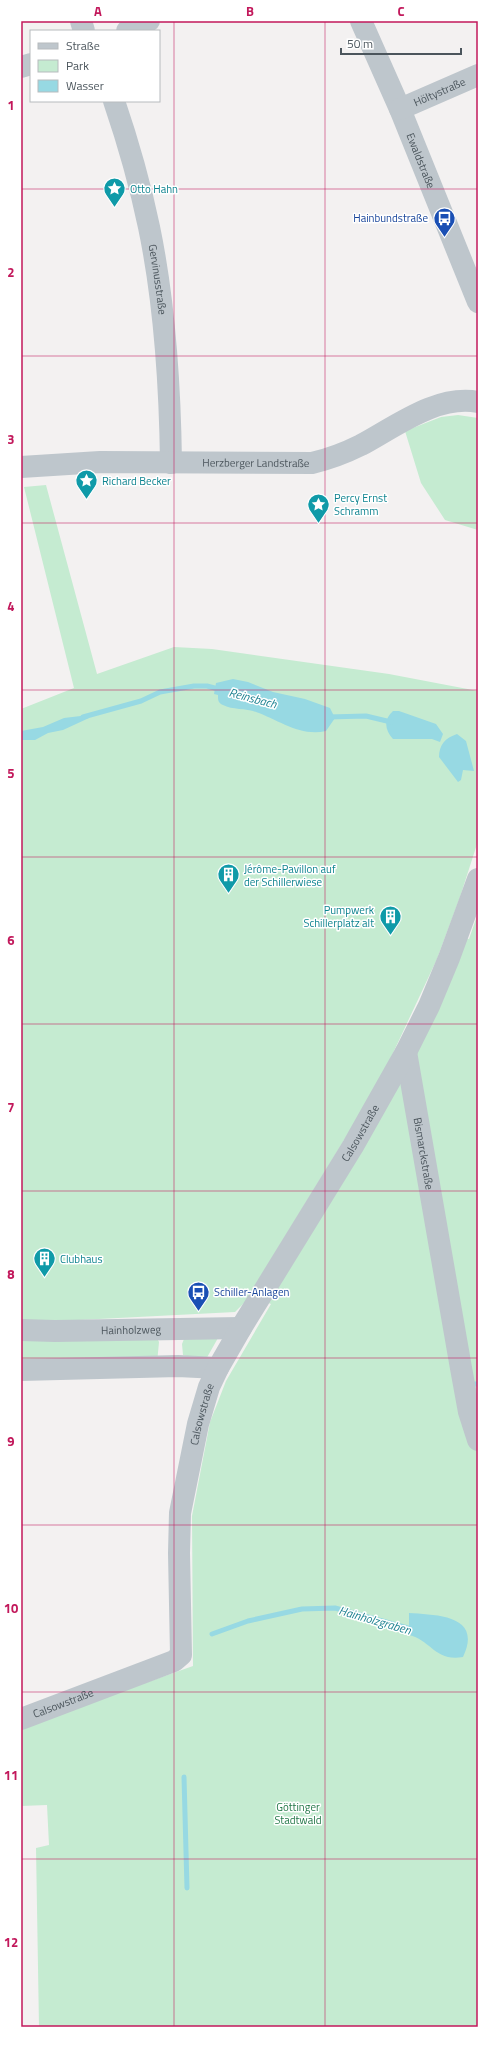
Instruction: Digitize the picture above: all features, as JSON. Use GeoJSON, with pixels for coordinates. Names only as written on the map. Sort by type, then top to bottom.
{"type":"FeatureCollection","features":[{"type":"Feature","properties":{"kind":"street"},"geometry":{"type":"LineString","coordinates":[[129,30],[149,21]]}},
{"type":"Feature","properties":{"kind":"street","name":"Ewaldstraße"},"geometry":{"type":"LineString","coordinates":[[361,21],[400,109],[478,302]]}},
{"type":"Feature","properties":{"kind":"street","name":"Höltystraße"},"geometry":{"type":"LineString","coordinates":[[400,109],[478,75]]}},
{"type":"Feature","properties":{"kind":"street","name":"Gervinusstraße"},"geometry":{"type":"LineString","coordinates":[[114,102],[129,146],[149,227],[161,300],[167,356],[171,463]]}},
{"type":"Feature","properties":{"kind":"street","name":"Herzberger Landstraße"},"geometry":{"type":"LineString","coordinates":[[21,467],[100,462],[312,463],[343,453],[405,419],[423,411],[450,403],[478,402]]}},
{"type":"Feature","properties":{"kind":"street"},"geometry":{"type":"LineString","coordinates":[[406,1052],[447,965],[478,879]]}},
{"type":"Feature","properties":{"kind":"street","name":"Calsowstraße"},"geometry":{"type":"LineString","coordinates":[[21,1720],[174,1661],[182,1656],[179,1553],[181,1502],[204,1400],[218,1368],[241,1328],[353,1146],[406,1052]]}},
{"type":"Feature","properties":{"kind":"street","name":"Bismarckstraße"},"geometry":{"type":"LineString","coordinates":[[406,1052],[461,1368],[470,1412],[478,1440]]}},
{"type":"Feature","properties":{"kind":"street","name":"Hainholzweg"},"geometry":{"type":"LineString","coordinates":[[21,1330],[55,1331],[241,1328]]}},
{"type":"Feature","properties":{"kind":"street"},"geometry":{"type":"LineString","coordinates":[[21,1370],[178,1366],[218,1368]]}},
{"type":"Feature","properties":{"kind":"green space"},"geometry":{"type":"Polygon","coordinates":[[[458,415],[478,418],[478,530],[445,520],[421,483],[405,431],[441,417],[458,415]]]}},
{"type":"Feature","properties":{"kind":"green space"},"geometry":{"type":"Polygon","coordinates":[[[46,485],[97,674],[174,647],[212,649],[389,674],[478,691],[478,841],[460,897],[437,959],[379,1083],[245,1302],[235,1312],[21,1323],[21,709],[74,688],[24,487],[46,485]]]}},
{"type":"Feature","properties":{"kind":"green space","name":"Göttinger Stadtwald"},"geometry":{"type":"Polygon","coordinates":[[[478,913],[478,2027],[39,2027],[36,1848],[49,1845],[47,1805],[21,1806],[21,1727],[193,1666],[192,1516],[210,1422],[226,1381],[271,1304],[266,1302],[464,938],[469,939],[478,913]]]}},
{"type":"Feature","properties":{"kind":"green space"},"geometry":{"type":"Polygon","coordinates":[[[155,1334],[159,1342],[157,1363],[21,1366],[21,1337],[155,1334]]]}},
{"type":"Feature","properties":{"kind":"green space"},"geometry":{"type":"Polygon","coordinates":[[[186,1334],[218,1338],[205,1361],[183,1355],[182,1344],[186,1334]]]}},
{"type":"Feature","properties":{"kind":"water"},"geometry":{"type":"Polygon","coordinates":[[[233,679],[248,682],[273,692],[305,699],[330,708],[335,718],[326,731],[307,732],[290,727],[265,715],[252,711],[227,707],[219,702],[218,695],[214,694],[216,683],[233,679]]]}},
{"type":"Feature","properties":{"kind":"water"},"geometry":{"type":"Polygon","coordinates":[[[393,711],[399,711],[436,724],[443,734],[440,742],[432,739],[393,739],[388,732],[386,721],[393,711]]]}},
{"type":"Feature","properties":{"kind":"water"},"geometry":{"type":"Polygon","coordinates":[[[89,715],[89,718],[63,730],[48,733],[35,740],[22,740],[21,731],[43,727],[64,718],[89,715]]]}},
{"type":"Feature","properties":{"kind":"water"},"geometry":{"type":"Polygon","coordinates":[[[457,734],[466,741],[474,771],[463,770],[461,780],[458,782],[439,757],[440,749],[444,742],[457,734]]]}},
{"type":"Feature","properties":{"kind":"water"},"geometry":{"type":"Polygon","coordinates":[[[409,1613],[444,1617],[454,1620],[462,1625],[467,1633],[468,1643],[463,1657],[454,1658],[439,1654],[423,1641],[409,1635],[409,1613]]]}},
{"type":"Feature","properties":{"kind":"waterway","name":"Reinsbach"},"geometry":{"type":"LineString","coordinates":[[83,717],[141,701],[160,692],[194,686],[207,686],[222,690]]}},
{"type":"Feature","properties":{"kind":"waterway","name":"Reinsbach"},"geometry":{"type":"LineString","coordinates":[[328,717],[366,716],[391,722]]}},
{"type":"Feature","properties":{"kind":"waterway","name":"Hainholzgraben"},"geometry":{"type":"LineString","coordinates":[[212,1634],[248,1621],[302,1609],[335,1608],[415,1630]]}},
{"type":"Feature","properties":{"kind":"waterway"},"geometry":{"type":"LineString","coordinates":[[184,1777],[187,1888]]}},
{"type":"Feature","properties":{"kind":"place","name":"Otto Hahn"},"geometry":{"type":"Point","coordinates":[115,208]}},
{"type":"Feature","properties":{"kind":"place","name":"Hainbundstraße"},"geometry":{"type":"Point","coordinates":[444,238]}},
{"type":"Feature","properties":{"kind":"place","name":"Richard Becker"},"geometry":{"type":"Point","coordinates":[86,500]}},
{"type":"Feature","properties":{"kind":"place","name":"Percy Ernst Schramm"},"geometry":{"type":"Point","coordinates":[318,524]}},
{"type":"Feature","properties":{"kind":"place","name":"Jérôme-Pavillon auf der Schillerwiese"},"geometry":{"type":"Point","coordinates":[228,894]}},
{"type":"Feature","properties":{"kind":"place","name":"Pumpwerk Schillerplatz alt"},"geometry":{"type":"Point","coordinates":[390,936]}},
{"type":"Feature","properties":{"kind":"place","name":"Clubhaus"},"geometry":{"type":"Point","coordinates":[44,1278]}},
{"type":"Feature","properties":{"kind":"place","name":"Schiller-Anlagen"},"geometry":{"type":"Point","coordinates":[198,1312]}}]}
